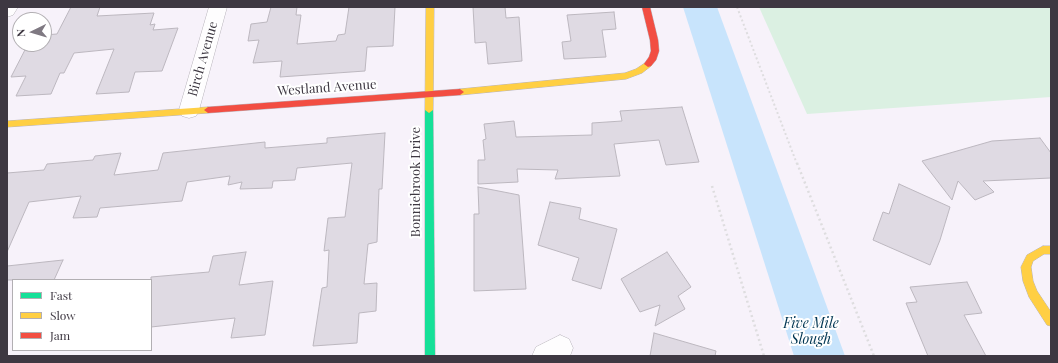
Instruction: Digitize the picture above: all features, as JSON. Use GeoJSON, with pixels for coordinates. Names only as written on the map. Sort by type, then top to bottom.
{"type":"FeatureCollection","features":[{"type":"Feature","properties":{"kind":"street"},"geometry":{"type":"LineString","coordinates":[[7,11],[9,7]]}},
{"type":"Feature","properties":{"kind":"street","name":"Birch Avenue"},"geometry":{"type":"LineString","coordinates":[[189,110],[218,7]]}},
{"type":"Feature","properties":{"kind":"street","name":"Bonniebrook Drive"},"geometry":{"type":"LineString","coordinates":[[430,7],[430,356]]}},
{"type":"Feature","properties":{"kind":"street","name":"Westland Avenue"},"geometry":{"type":"LineString","coordinates":[[7,124],[189,110],[429,95],[626,76],[639,71],[653,58],[655,51],[654,40],[646,7]]}},
{"type":"Feature","properties":{"kind":"street"},"geometry":{"type":"LineString","coordinates":[[1051,250],[1043,250],[1030,258],[1026,267],[1028,281],[1033,294],[1051,322]]}},
{"type":"Feature","properties":{"kind":"path"},"geometry":{"type":"LineString","coordinates":[[738,7],[789,144],[874,356]]}},
{"type":"Feature","properties":{"kind":"path"},"geometry":{"type":"LineString","coordinates":[[712,186],[764,356]]}},
{"type":"Feature","properties":{"kind":"green space"},"geometry":{"type":"Polygon","coordinates":[[[759,7],[1051,7],[1051,97],[807,114],[759,7]]]}},
{"type":"Feature","properties":{"kind":"water","name":"Five Mile Slough"},"geometry":{"type":"Polygon","coordinates":[[[683,7],[717,7],[845,356],[794,356],[683,7]]]}},
{"type":"Feature","properties":{"kind":"building"},"geometry":{"type":"Polygon","coordinates":[[[71,7],[100,7],[97,16],[154,13],[150,25],[155,24],[153,30],[178,28],[162,71],[135,72],[129,92],[96,94],[114,49],[74,53],[64,73],[60,73],[51,94],[16,96],[26,76],[11,77],[24,52],[52,52],[52,34],[57,34],[71,7]]]}},
{"type":"Feature","properties":{"kind":"building"},"geometry":{"type":"Polygon","coordinates":[[[271,7],[297,7],[296,15],[301,15],[297,44],[336,41],[338,35],[345,34],[349,7],[395,7],[393,46],[367,47],[365,71],[280,77],[282,61],[253,63],[259,40],[248,41],[251,24],[267,22],[271,7]]]}},
{"type":"Feature","properties":{"kind":"building"},"geometry":{"type":"Polygon","coordinates":[[[473,7],[505,7],[506,18],[519,17],[522,61],[488,64],[486,42],[475,43],[473,7]]]}},
{"type":"Feature","properties":{"kind":"building"},"geometry":{"type":"Polygon","coordinates":[[[614,12],[616,29],[602,30],[606,57],[564,59],[562,42],[571,41],[567,15],[614,12]]]}},
{"type":"Feature","properties":{"kind":"building"},"geometry":{"type":"Polygon","coordinates":[[[682,107],[699,162],[666,165],[659,140],[614,144],[620,176],[555,179],[558,170],[517,169],[518,182],[478,184],[478,160],[485,160],[483,140],[486,139],[484,124],[514,121],[516,137],[592,135],[592,123],[622,121],[620,111],[682,107]]]}},
{"type":"Feature","properties":{"kind":"building"},"geometry":{"type":"Polygon","coordinates":[[[385,133],[382,189],[379,189],[377,242],[368,244],[364,284],[377,283],[376,311],[359,313],[357,343],[313,346],[322,288],[327,287],[329,250],[324,251],[328,218],[345,217],[352,163],[297,168],[295,180],[273,181],[272,188],[240,189],[242,182],[228,185],[230,176],[187,182],[182,201],[100,208],[97,217],[73,218],[81,196],[29,202],[7,252],[7,173],[44,170],[47,164],[93,160],[95,156],[121,153],[114,175],[158,170],[163,153],[265,142],[265,148],[327,143],[327,138],[385,133]]]}},
{"type":"Feature","properties":{"kind":"building"},"geometry":{"type":"Polygon","coordinates":[[[1040,138],[1051,153],[1051,178],[983,181],[994,192],[975,200],[958,181],[952,200],[922,161],[992,141],[1040,138]]]}},
{"type":"Feature","properties":{"kind":"building"},"geometry":{"type":"Polygon","coordinates":[[[899,184],[950,207],[940,240],[930,265],[873,240],[883,212],[889,214],[899,184]]]}},
{"type":"Feature","properties":{"kind":"building"},"geometry":{"type":"Polygon","coordinates":[[[478,187],[519,195],[526,289],[474,291],[474,214],[479,214],[478,187]]]}},
{"type":"Feature","properties":{"kind":"building"},"geometry":{"type":"Polygon","coordinates":[[[550,202],[581,208],[579,219],[617,229],[601,289],[572,280],[579,258],[538,245],[550,202]]]}},
{"type":"Feature","properties":{"kind":"building"},"geometry":{"type":"Polygon","coordinates":[[[246,252],[239,285],[273,281],[265,335],[231,338],[235,318],[152,327],[151,277],[209,272],[213,256],[246,252]]]}},
{"type":"Feature","properties":{"kind":"building"},"geometry":{"type":"Polygon","coordinates":[[[667,252],[691,287],[678,296],[685,309],[655,326],[660,305],[640,312],[621,279],[667,252]]]}},
{"type":"Feature","properties":{"kind":"building"},"geometry":{"type":"Polygon","coordinates":[[[63,260],[54,279],[7,280],[7,266],[63,260]]]}},
{"type":"Feature","properties":{"kind":"building"},"geometry":{"type":"Polygon","coordinates":[[[967,282],[982,313],[964,315],[986,356],[928,356],[906,303],[917,302],[910,287],[967,282]]]}},
{"type":"Feature","properties":{"kind":"building"},"geometry":{"type":"Polygon","coordinates":[[[654,333],[716,351],[715,356],[650,356],[654,333]]]}},
{"type":"Feature","properties":{"kind":"traffic: fast"},"geometry":{"type":"LineString","coordinates":[[429,110],[430,356]]}},
{"type":"Feature","properties":{"kind":"traffic: slow"},"geometry":{"type":"LineString","coordinates":[[429,110],[430,7]]}},
{"type":"Feature","properties":{"kind":"traffic: slow"},"geometry":{"type":"LineString","coordinates":[[460,92],[626,76],[639,71],[648,64]]}},
{"type":"Feature","properties":{"kind":"traffic: slow"},"geometry":{"type":"LineString","coordinates":[[7,124],[208,110]]}},
{"type":"Feature","properties":{"kind":"traffic: slow"},"geometry":{"type":"LineString","coordinates":[[1051,250],[1043,250],[1030,258],[1026,267],[1028,281],[1033,294],[1051,321]]}},
{"type":"Feature","properties":{"kind":"traffic: jam"},"geometry":{"type":"LineString","coordinates":[[646,7],[654,40],[655,51],[653,58],[648,64]]}},
{"type":"Feature","properties":{"kind":"traffic: jam"},"geometry":{"type":"LineString","coordinates":[[208,110],[460,92]]}}]}
